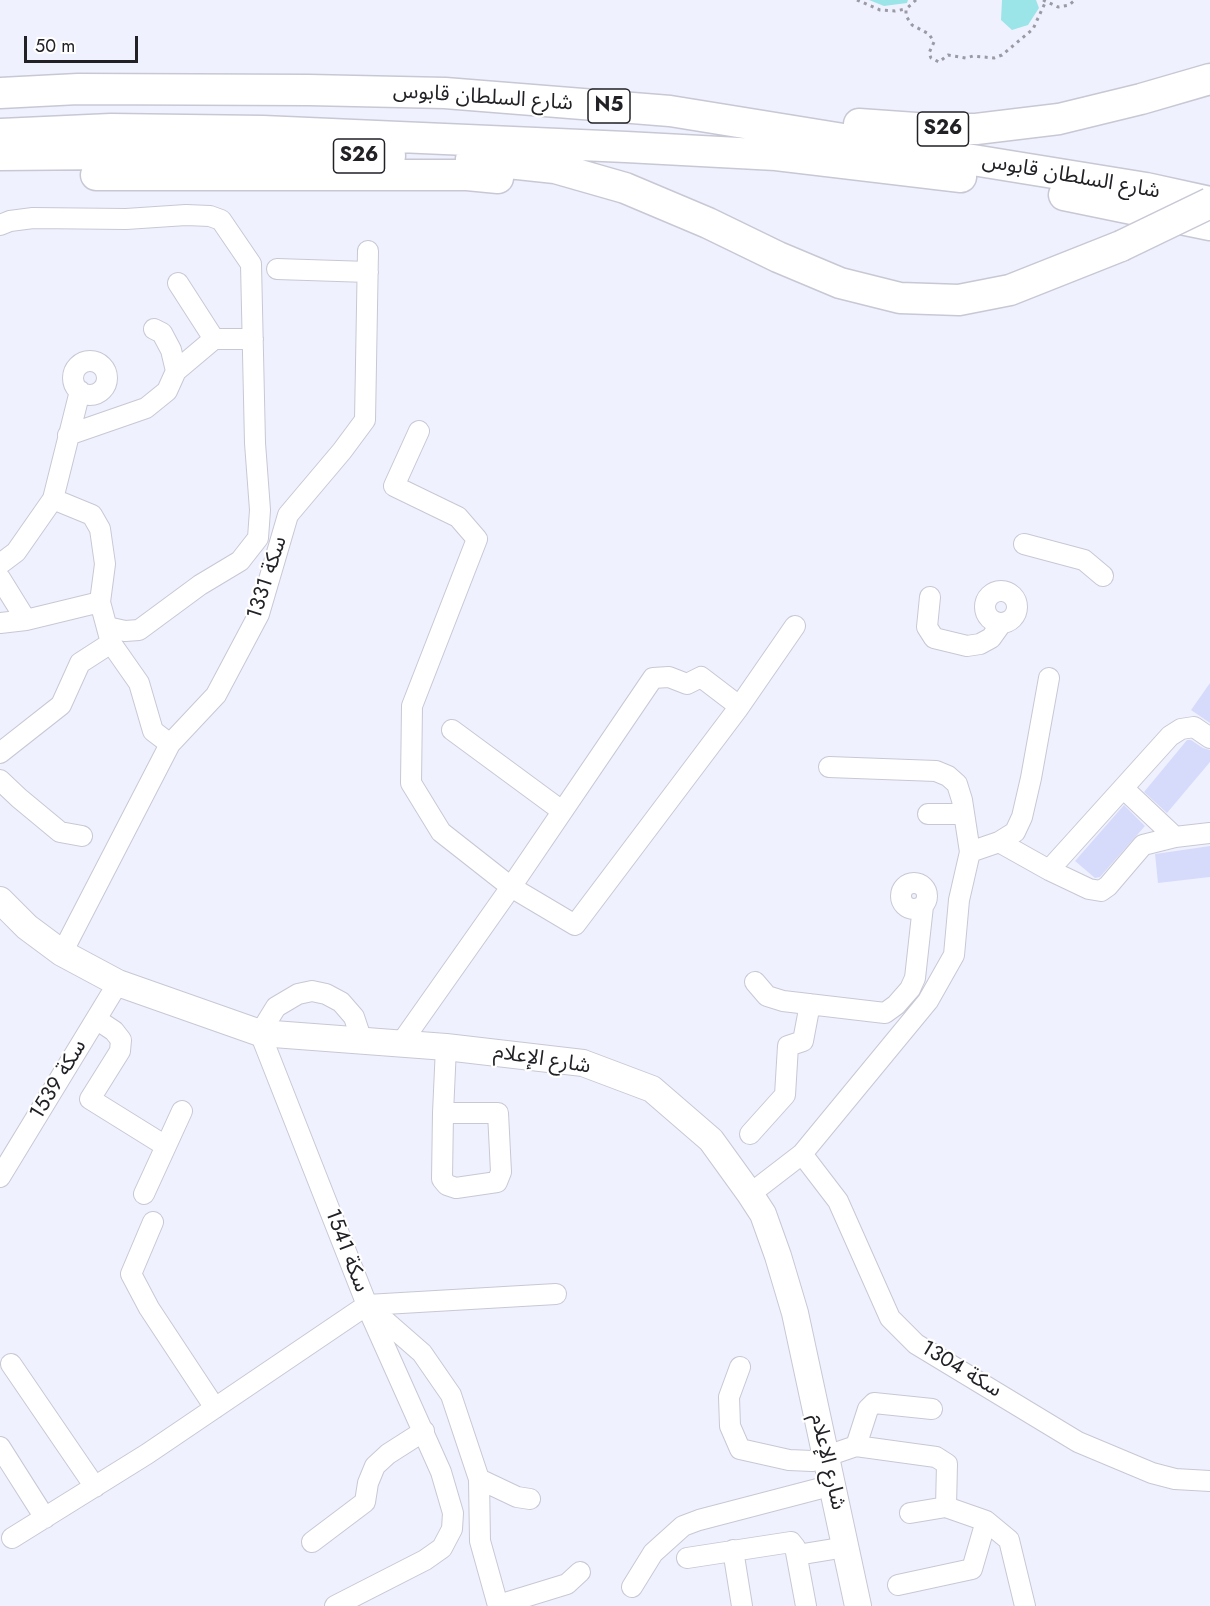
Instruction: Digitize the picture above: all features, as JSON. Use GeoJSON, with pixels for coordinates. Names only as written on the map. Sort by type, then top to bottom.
{"type":"FeatureCollection","features":[{"type":"Feature","properties":{"kind":"highway","name":"S26"},"geometry":{"type":"LineString","coordinates":[[670,111],[930,129],[976,129],[1059,119],[1210,79]]}},
{"type":"Feature","properties":{"kind":"highway","name":"شارع السلطان قابوس"},"geometry":{"type":"LineString","coordinates":[[0,93],[78,89],[411,92],[670,111],[1135,186],[1210,203]]}},
{"type":"Feature","properties":{"kind":"highway","name":"شارع السلطان قابوس"},"geometry":{"type":"LineString","coordinates":[[0,134],[111,129],[263,131],[776,155],[1005,183],[1210,225]]}},
{"type":"Feature","properties":{"kind":"highway","name":"S26"},"geometry":{"type":"LineString","coordinates":[[0,155],[218,153],[486,159],[555,168],[626,188],[840,283],[900,298],[959,300],[1010,290],[1121,246],[1210,203]]}},
{"type":"Feature","properties":{"kind":"highway"},"geometry":{"type":"LineString","coordinates":[[0,174],[467,175],[540,182],[620,205],[708,223]]}},
{"type":"Feature","properties":{"kind":"main road","name":"شارع الإعلام"},"geometry":{"type":"LineString","coordinates":[[0,900],[27,927],[62,953],[118,983],[260,1033],[446,1047],[583,1063],[652,1089],[711,1140],[750,1194],[767,1224],[795,1313],[858,1606]]}},
{"type":"Feature","properties":{"kind":"street"},"geometry":{"type":"LineString","coordinates":[[0,225],[10,221],[33,218],[126,219],[186,215],[210,216],[221,220],[251,264],[255,443],[260,510],[258,538],[240,561],[200,585],[139,630],[109,635],[80,663],[61,705],[0,753]]}},
{"type":"Feature","properties":{"kind":"street","name":"سكة 1331"},"geometry":{"type":"LineString","coordinates":[[62,953],[170,744],[216,695],[259,615],[288,515],[365,420],[368,251]]}},
{"type":"Feature","properties":{"kind":"street"},"geometry":{"type":"LineString","coordinates":[[277,269],[368,272]]}},
{"type":"Feature","properties":{"kind":"street"},"geometry":{"type":"LineString","coordinates":[[178,284],[214,339]]}},
{"type":"Feature","properties":{"kind":"street"},"geometry":{"type":"LineString","coordinates":[[154,329],[162,333],[171,350],[176,371]]}},
{"type":"Feature","properties":{"kind":"street"},"geometry":{"type":"LineString","coordinates":[[68,435],[147,408],[167,391],[176,371],[214,339],[253,339]]}},
{"type":"Feature","properties":{"kind":"street"},"geometry":{"type":"LineString","coordinates":[[0,564],[16,552],[53,499],[80,391]]}},
{"type":"Feature","properties":{"kind":"street"},"geometry":{"type":"LineString","coordinates":[[419,431],[394,486],[458,517],[477,539],[412,706],[411,783],[441,832],[511,887],[575,924],[739,706],[795,626]]}},
{"type":"Feature","properties":{"kind":"street"},"geometry":{"type":"LineString","coordinates":[[53,499],[92,515],[100,530],[105,564],[100,602],[109,635],[139,683],[153,731],[170,744]]}},
{"type":"Feature","properties":{"kind":"street"},"geometry":{"type":"LineString","coordinates":[[1024,544],[1084,560],[1103,576]]}},
{"type":"Feature","properties":{"kind":"street"},"geometry":{"type":"LineString","coordinates":[[0,578],[26,620]]}},
{"type":"Feature","properties":{"kind":"street"},"geometry":{"type":"LineString","coordinates":[[930,597],[927,627],[934,638],[967,646],[980,644],[991,638],[1001,624]]}},
{"type":"Feature","properties":{"kind":"street"},"geometry":{"type":"LineString","coordinates":[[0,623],[26,620],[100,602]]}},
{"type":"Feature","properties":{"kind":"street"},"geometry":{"type":"LineString","coordinates":[[401,1043],[511,887],[652,678],[669,677],[687,684],[701,677],[739,706]]}},
{"type":"Feature","properties":{"kind":"street"},"geometry":{"type":"LineString","coordinates":[[970,852],[999,842],[1015,832],[1022,817],[1049,678]]}},
{"type":"Feature","properties":{"kind":"street"},"geometry":{"type":"LineString","coordinates":[[1049,870],[1170,736],[1181,729],[1194,727],[1210,738]]}},
{"type":"Feature","properties":{"kind":"street"},"geometry":{"type":"LineString","coordinates":[[452,730],[562,811]]}},
{"type":"Feature","properties":{"kind":"street"},"geometry":{"type":"LineString","coordinates":[[750,1194],[802,1154],[928,1001],[954,955],[959,900],[970,852],[962,800],[957,784],[948,776],[936,771],[829,767]]}},
{"type":"Feature","properties":{"kind":"street"},"geometry":{"type":"LineString","coordinates":[[0,780],[60,832],[82,836]]}},
{"type":"Feature","properties":{"kind":"street"},"geometry":{"type":"LineString","coordinates":[[1123,788],[1175,837]]}},
{"type":"Feature","properties":{"kind":"street"},"geometry":{"type":"LineString","coordinates":[[928,814],[963,814]]}},
{"type":"Feature","properties":{"kind":"street"},"geometry":{"type":"LineString","coordinates":[[999,842],[1049,870],[1089,889],[1101,891],[1143,845],[1175,837],[1210,833]]}},
{"type":"Feature","properties":{"kind":"street"},"geometry":{"type":"LineString","coordinates":[[755,982],[767,996],[783,1001],[885,1013],[896,1005],[910,989],[915,978],[923,906]]}},
{"type":"Feature","properties":{"kind":"street","name":"سكة 1539"},"geometry":{"type":"LineString","coordinates":[[0,1177],[118,983]]}},
{"type":"Feature","properties":{"kind":"street"},"geometry":{"type":"LineString","coordinates":[[260,1033],[276,1007],[298,994],[312,991],[326,994],[341,1002],[354,1017],[362,1041]]}},
{"type":"Feature","properties":{"kind":"street"},"geometry":{"type":"LineString","coordinates":[[750,1134],[784,1095],[788,1046],[803,1041],[810,1004]]}},
{"type":"Feature","properties":{"kind":"street"},"geometry":{"type":"LineString","coordinates":[[96,1019],[114,1030],[121,1040],[120,1051],[90,1099],[164,1145]]}},
{"type":"Feature","properties":{"kind":"street","name":"سكة 1541"},"geometry":{"type":"LineString","coordinates":[[260,1033],[367,1305],[422,1353],[451,1395],[479,1479],[480,1541],[496,1602],[505,1603],[567,1584],[580,1572]]}},
{"type":"Feature","properties":{"kind":"street"},"geometry":{"type":"LineString","coordinates":[[443,1113],[498,1113],[501,1172],[496,1182],[456,1188],[447,1185],[442,1179],[443,1113],[446,1047]]}},
{"type":"Feature","properties":{"kind":"street"},"geometry":{"type":"LineString","coordinates":[[144,1194],[164,1145],[182,1111]]}},
{"type":"Feature","properties":{"kind":"street","name":"سكة 1304"},"geometry":{"type":"LineString","coordinates":[[802,1154],[838,1201],[890,1318],[916,1344],[1078,1442],[1152,1473],[1175,1479],[1210,1481]]}},
{"type":"Feature","properties":{"kind":"street"},"geometry":{"type":"LineString","coordinates":[[153,1222],[131,1275],[149,1308],[215,1408]]}},
{"type":"Feature","properties":{"kind":"street"},"geometry":{"type":"LineString","coordinates":[[12,1538],[95,1487],[367,1305],[556,1294]]}},
{"type":"Feature","properties":{"kind":"street"},"geometry":{"type":"LineString","coordinates":[[335,1606],[425,1560],[442,1548],[452,1529],[453,1513],[441,1472],[367,1305]]}},
{"type":"Feature","properties":{"kind":"street"},"geometry":{"type":"LineString","coordinates":[[11,1364],[95,1487]]}},
{"type":"Feature","properties":{"kind":"street"},"geometry":{"type":"LineString","coordinates":[[740,1367],[729,1397],[730,1426],[740,1449],[789,1460],[812,1461],[856,1446],[936,1457],[947,1464],[946,1507]]}},
{"type":"Feature","properties":{"kind":"street"},"geometry":{"type":"LineString","coordinates":[[856,1446],[867,1409],[874,1403],[932,1409]]}},
{"type":"Feature","properties":{"kind":"street"},"geometry":{"type":"LineString","coordinates":[[312,1542],[365,1502],[368,1482],[375,1466],[388,1454],[424,1431]]}},
{"type":"Feature","properties":{"kind":"street"},"geometry":{"type":"LineString","coordinates":[[0,1447],[45,1518]]}},
{"type":"Feature","properties":{"kind":"street"},"geometry":{"type":"LineString","coordinates":[[479,1479],[517,1497],[530,1499]]}},
{"type":"Feature","properties":{"kind":"street"},"geometry":{"type":"LineString","coordinates":[[632,1587],[653,1553],[683,1526],[832,1485]]}},
{"type":"Feature","properties":{"kind":"street"},"geometry":{"type":"LineString","coordinates":[[910,1513],[946,1507],[986,1521],[1009,1540],[1025,1606]]}},
{"type":"Feature","properties":{"kind":"street"},"geometry":{"type":"LineString","coordinates":[[898,1585],[972,1569],[986,1521]]}},
{"type":"Feature","properties":{"kind":"street"},"geometry":{"type":"LineString","coordinates":[[687,1558],[791,1542],[797,1555],[806,1606]]}},
{"type":"Feature","properties":{"kind":"street"},"geometry":{"type":"LineString","coordinates":[[797,1555],[846,1547]]}},
{"type":"Feature","properties":{"kind":"street"},"geometry":{"type":"LineString","coordinates":[[732,1550],[742,1606]]}},
{"type":"Feature","properties":{"kind":"path"},"geometry":{"type":"LineString","coordinates":[[857,0],[880,10],[895,11],[906,9],[916,0]]}},
{"type":"Feature","properties":{"kind":"path"},"geometry":{"type":"LineString","coordinates":[[906,9],[906,16],[912,25],[929,34],[934,42],[929,53],[931,58],[939,62],[948,56],[994,58],[1002,55],[1033,29],[1044,1],[1058,7],[1069,5],[1074,0]]}},
{"type":"Feature","properties":{"kind":"water"},"geometry":{"type":"Polygon","coordinates":[[[869,0],[908,0],[907,3],[884,6],[869,0]]]}},
{"type":"Feature","properties":{"kind":"water"},"geometry":{"type":"Polygon","coordinates":[[[1002,0],[1036,0],[1039,8],[1028,25],[1012,30],[1001,20],[1002,0]]]}},
{"type":"Feature","properties":{"kind":"building"},"geometry":{"type":"Polygon","coordinates":[[[1210,683],[1210,723],[1191,710],[1210,683]]]}},
{"type":"Feature","properties":{"kind":"building"},"geometry":{"type":"Polygon","coordinates":[[[1187,740],[1210,750],[1210,762],[1167,813],[1144,792],[1187,740]]]}},
{"type":"Feature","properties":{"kind":"building"},"geometry":{"type":"Polygon","coordinates":[[[1124,805],[1145,826],[1100,877],[1095,878],[1075,861],[1124,805]]]}},
{"type":"Feature","properties":{"kind":"building"},"geometry":{"type":"Polygon","coordinates":[[[1210,846],[1210,877],[1158,883],[1155,854],[1210,846]]]}}]}
